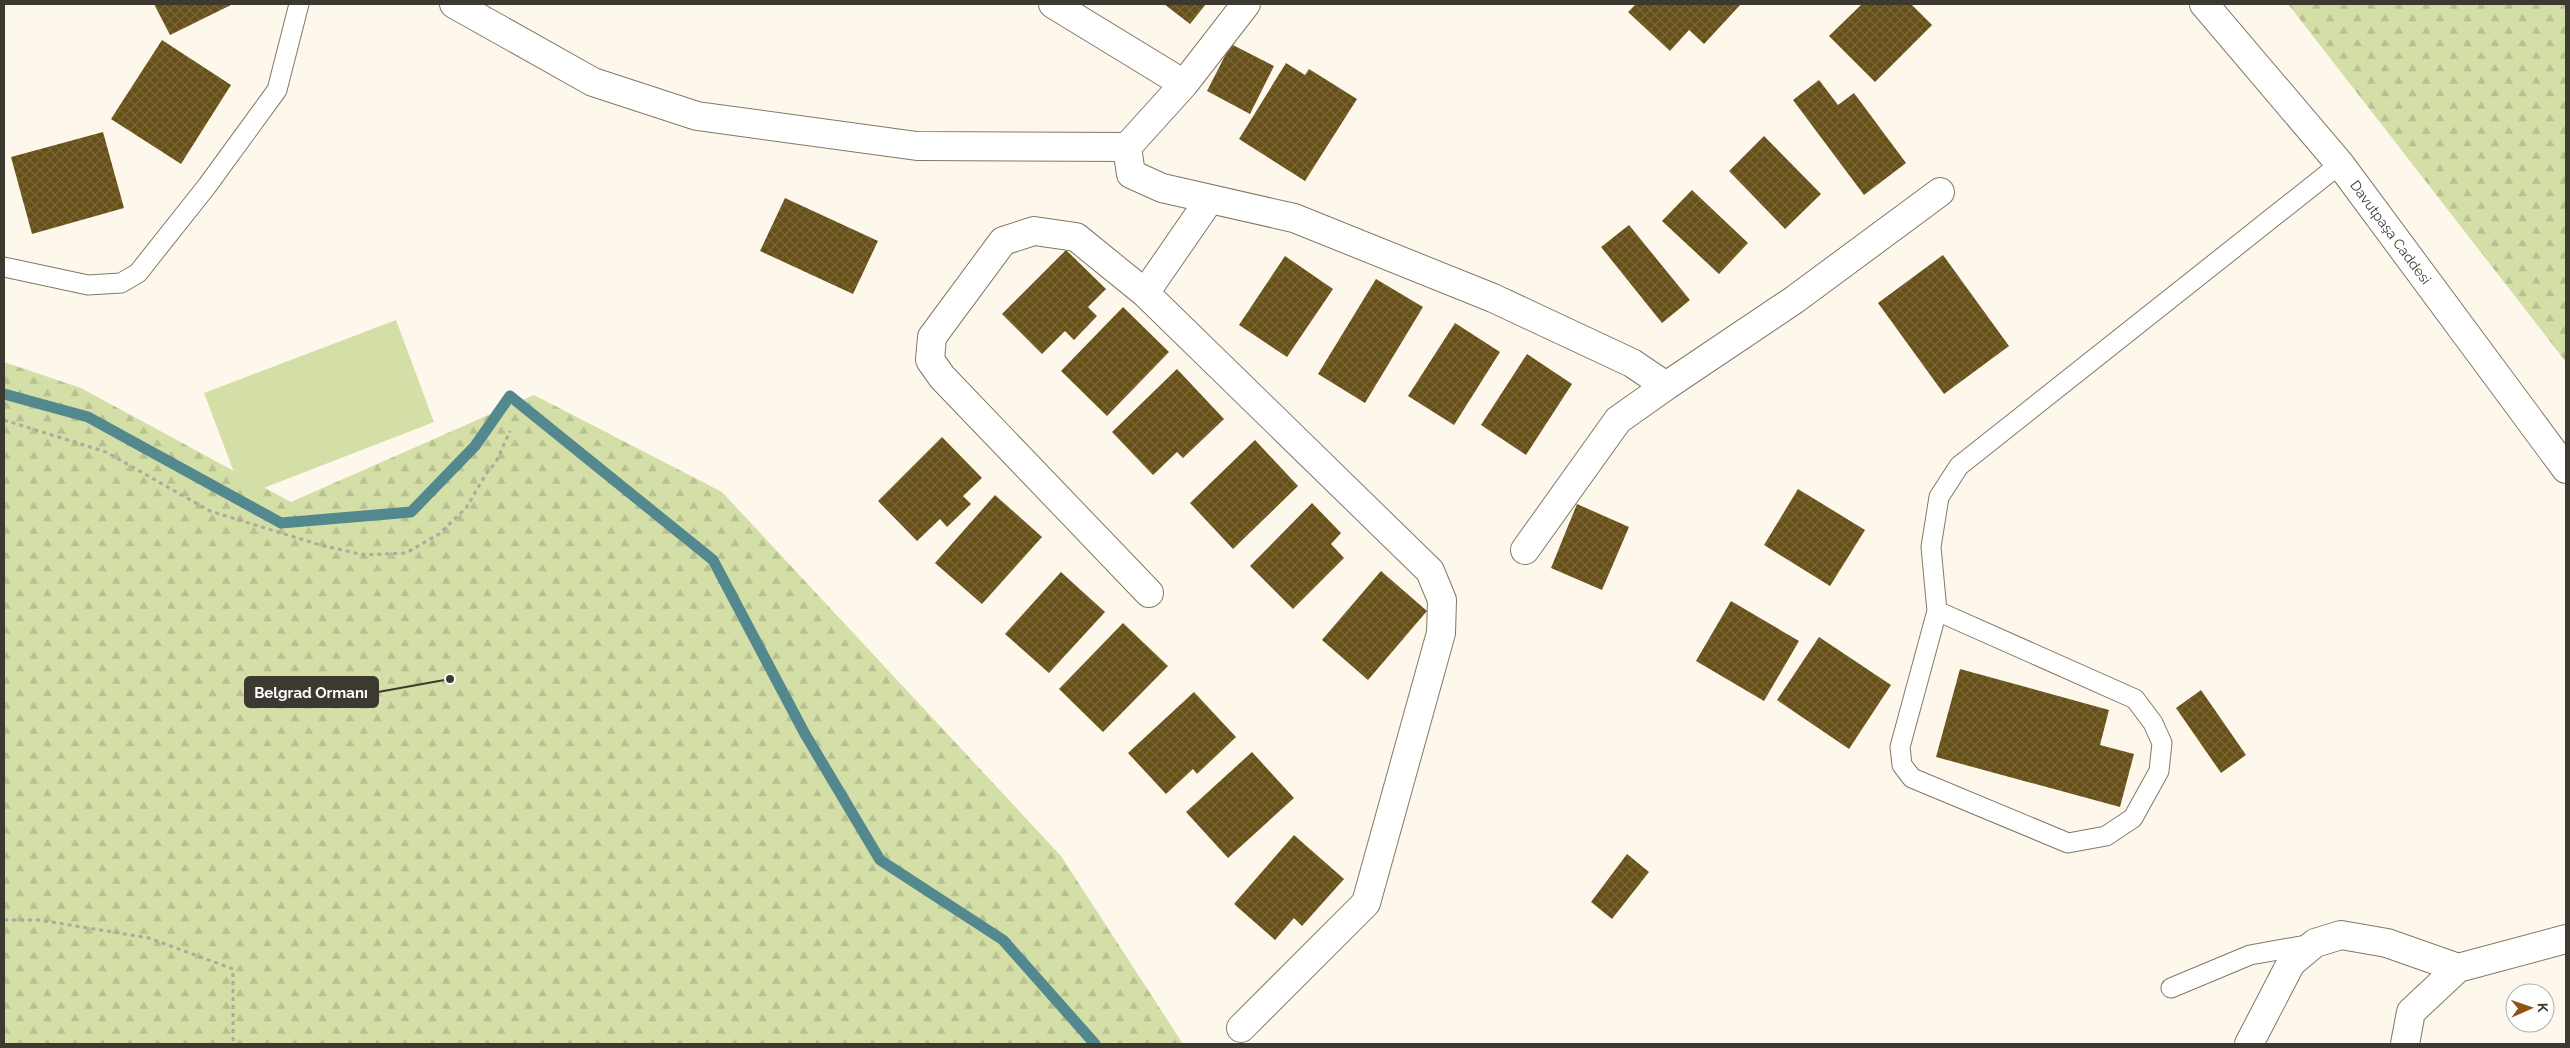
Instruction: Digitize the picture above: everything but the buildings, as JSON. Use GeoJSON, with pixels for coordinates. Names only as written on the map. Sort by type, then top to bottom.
{"type":"FeatureCollection","features":[{"type":"Feature","properties":{"kind":"street"},"geometry":{"type":"LineString","coordinates":[[454,4],[593,82],[697,116],[916,146],[1127,146],[1184,84],[1246,4]]}},
{"type":"Feature","properties":{"kind":"street"},"geometry":{"type":"LineString","coordinates":[[1052,4],[1184,84]]}},
{"type":"Feature","properties":{"kind":"street","name":"Davutpaşa Caddesi"},"geometry":{"type":"LineString","coordinates":[[2204,4],[2340,164],[2566,469]]}},
{"type":"Feature","properties":{"kind":"street"},"geometry":{"type":"LineString","coordinates":[[1127,146],[1131,174],[1162,188],[1294,218],[1493,298],[1632,363],[1666,386]]}},
{"type":"Feature","properties":{"kind":"street"},"geometry":{"type":"LineString","coordinates":[[1525,550],[1618,420],[1794,300],[1940,192]]}},
{"type":"Feature","properties":{"kind":"street"},"geometry":{"type":"LineString","coordinates":[[1145,293],[1210,199]]}},
{"type":"Feature","properties":{"kind":"street"},"geometry":{"type":"LineString","coordinates":[[1149,593],[942,376],[930,360],[932,337],[1003,241],[1034,231],[1076,237],[1145,293],[1430,571],[1442,600],[1441,633],[1366,903],[1241,1028]]}},
{"type":"Feature","properties":{"kind":"street"},"geometry":{"type":"LineString","coordinates":[[2249,1044],[2291,963],[2315,943],[2341,936],[2387,943],[2458,968]]}},
{"type":"Feature","properties":{"kind":"street"},"geometry":{"type":"LineString","coordinates":[[2406,1044],[2411,1012],[2458,968],[2566,939]]}},
{"type":"Feature","properties":{"kind":"lane"},"geometry":{"type":"LineString","coordinates":[[4,267],[88,285],[121,284],[138,273],[207,186],[277,90],[299,4]]}},
{"type":"Feature","properties":{"kind":"lane"},"geometry":{"type":"LineString","coordinates":[[1937,610],[2135,699],[2153,723],[2162,743],[2159,771],[2133,818],[2106,836],[2068,843],[1912,778],[1902,765],[1900,747],[1937,610],[1931,547],[1939,497],[1959,466],[2340,164]]}},
{"type":"Feature","properties":{"kind":"lane"},"geometry":{"type":"LineString","coordinates":[[2171,988],[2250,955],[2315,943]]}},
{"type":"Feature","properties":{"kind":"path"},"geometry":{"type":"LineString","coordinates":[[4,420],[106,452],[210,511],[320,545],[364,555],[406,553],[439,534],[466,508],[486,474],[496,462],[510,431]]}},
{"type":"Feature","properties":{"kind":"path"},"geometry":{"type":"LineString","coordinates":[[4,920],[39,920],[148,938],[233,969],[233,1044]]}},
{"type":"Feature","properties":{"kind":"green space"},"geometry":{"type":"Polygon","coordinates":[[[2288,4],[2566,4],[2566,362],[2288,4]]]}},
{"type":"Feature","properties":{"kind":"green space"},"geometry":{"type":"Polygon","coordinates":[[[396,320],[434,422],[243,496],[204,393],[396,320]]]}},
{"type":"Feature","properties":{"kind":"green space"},"geometry":{"type":"Polygon","coordinates":[[[4,362],[81,388],[291,502],[534,395],[722,492],[1061,856],[1183,1044],[4,1044],[4,362]]]}},
{"type":"Feature","properties":{"kind":"waterway"},"geometry":{"type":"LineString","coordinates":[[4,394],[88,417],[281,523],[411,512],[475,446],[510,396],[713,560],[805,734],[880,860],[1003,940],[1095,1044]]}},
{"type":"Feature","properties":{"kind":"place","name":"Belgrad Ormanı"},"geometry":{"type":"Point","coordinates":[450,679]}}]}
